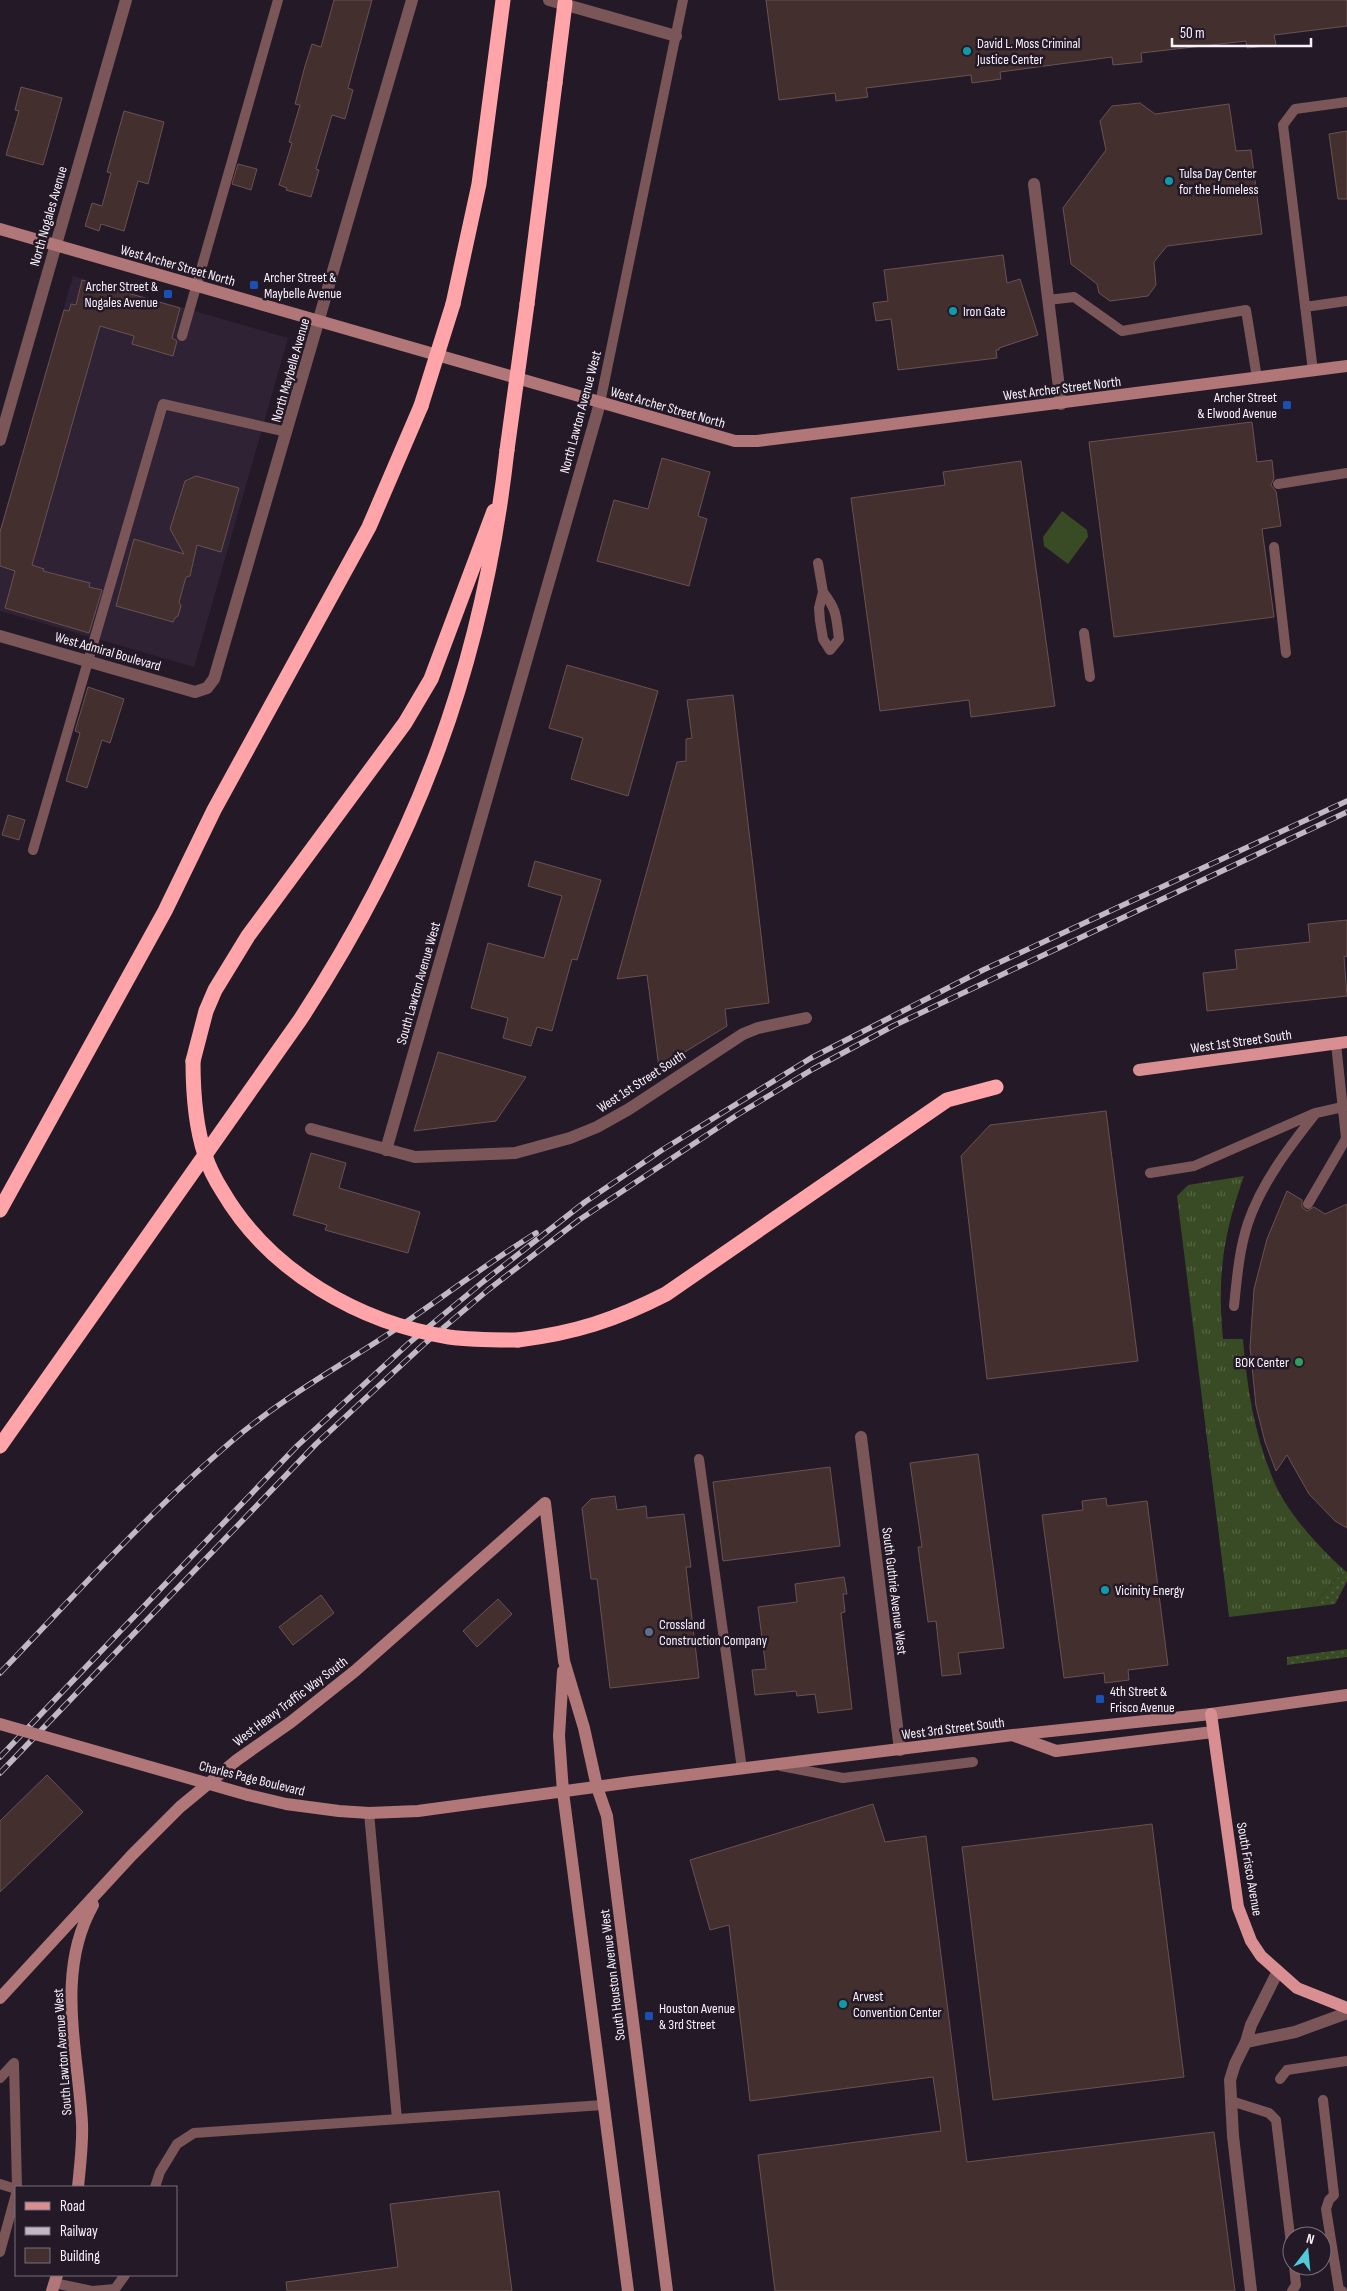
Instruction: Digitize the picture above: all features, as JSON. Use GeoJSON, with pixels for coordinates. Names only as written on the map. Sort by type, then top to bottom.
{"type":"FeatureCollection","features":[{"type":"Feature","properties":{"kind":"highway"},"geometry":{"type":"LineString","coordinates":[[0,1446],[300,1020],[339,961],[365,915],[420,798],[464,675],[493,556],[566,0]]}},
{"type":"Feature","properties":{"kind":"highway"},"geometry":{"type":"LineString","coordinates":[[0,1210],[164,911],[214,810],[369,527],[421,406],[453,304],[473,220],[502,6]]}},
{"type":"Feature","properties":{"kind":"highway"},"geometry":{"type":"LineString","coordinates":[[503,485],[431,679],[405,723],[248,936],[230,964],[206,1011],[193,1062],[193,1088],[197,1119],[205,1157],[234,1211],[258,1240],[302,1277],[341,1301],[374,1316],[450,1337],[518,1340],[556,1336],[594,1326],[630,1313],[666,1294],[947,1100],[996,1087]]}},
{"type":"Feature","properties":{"kind":"main road","name":"West 1st Street South"},"geometry":{"type":"LineString","coordinates":[[1139,1070],[1341,1043]]}},
{"type":"Feature","properties":{"kind":"main road","name":"South Frisco Avenue"},"geometry":{"type":"LineString","coordinates":[[1211,1714],[1238,1907],[1251,1941],[1261,1956],[1297,1988],[1347,2008]]}},
{"type":"Feature","properties":{"kind":"street","name":"North Nogales Avenue"},"geometry":{"type":"LineString","coordinates":[[0,440],[126,0]]}},
{"type":"Feature","properties":{"kind":"street","name":"North Maybelle Avenue"},"geometry":{"type":"LineString","coordinates":[[207,688],[214,679],[320,323],[412,0]]}},
{"type":"Feature","properties":{"kind":"street"},"geometry":{"type":"LineString","coordinates":[[550,0],[676,36]]}},
{"type":"Feature","properties":{"kind":"street"},"geometry":{"type":"LineString","coordinates":[[1034,184],[1061,404]]}},
{"type":"Feature","properties":{"kind":"street","name":"West Archer Street North"},"geometry":{"type":"LineString","coordinates":[[0,229],[320,323],[735,441],[756,441],[1061,404],[1347,366]]}},
{"type":"Feature","properties":{"kind":"street","name":"North Lawton Avenue West"},"geometry":{"type":"LineString","coordinates":[[479,825],[600,403]]}},
{"type":"Feature","properties":{"kind":"street","name":"West Admiral Boulevard"},"geometry":{"type":"LineString","coordinates":[[0,636],[190,691],[201,691],[207,688]]}},
{"type":"Feature","properties":{"kind":"street","name":"South Lawton Avenue West"},"geometry":{"type":"LineString","coordinates":[[386,1150],[479,825]]}},
{"type":"Feature","properties":{"kind":"street","name":"West 1st Street South"},"geometry":{"type":"LineString","coordinates":[[311,1129],[415,1157],[514,1153],[570,1138],[629,1109],[743,1034],[758,1028],[806,1018]]}},
{"type":"Feature","properties":{"kind":"street","name":"South Guthrie Avenue West"},"geometry":{"type":"LineString","coordinates":[[861,1437],[900,1750]]}},
{"type":"Feature","properties":{"kind":"street","name":"South Houston Avenue West"},"geometry":{"type":"LineString","coordinates":[[545,1503],[564,1661],[584,1728],[597,1787],[607,1816],[667,2291]]}},
{"type":"Feature","properties":{"kind":"street","name":"West Heavy Traffic Way South"},"geometry":{"type":"LineString","coordinates":[[0,1998],[102,1890],[132,1855],[180,1807],[237,1760],[291,1722],[355,1671],[545,1503]]}},
{"type":"Feature","properties":{"kind":"street","name":"South Houston Avenue West"},"geometry":{"type":"LineString","coordinates":[[564,1661],[559,1736],[563,1792],[628,2291]]}},
{"type":"Feature","properties":{"kind":"street","name":"West 3rd Street South"},"geometry":{"type":"LineString","coordinates":[[563,1792],[1013,1735],[1211,1714],[1347,1695]]}},
{"type":"Feature","properties":{"kind":"street","name":"Charles Page Boulevard"},"geometry":{"type":"LineString","coordinates":[[0,1724],[248,1795],[302,1806],[369,1813],[418,1811],[563,1792]]}},
{"type":"Feature","properties":{"kind":"street"},"geometry":{"type":"LineString","coordinates":[[1013,1735],[1056,1752],[1213,1732]]}},
{"type":"Feature","properties":{"kind":"street","name":"South Lawton Avenue West"},"geometry":{"type":"LineString","coordinates":[[78,2186],[82,2123],[73,2031],[71,1977],[81,1929],[102,1890]]}},
{"type":"Feature","properties":{"kind":"street"},"geometry":{"type":"LineString","coordinates":[[1251,2291],[1234,2136],[1230,2080],[1251,2025],[1278,1971]]}},
{"type":"Feature","properties":{"kind":"street"},"geometry":{"type":"LineString","coordinates":[[1246,2042],[1295,2032],[1347,2013]]}},
{"type":"Feature","properties":{"kind":"lane"},"geometry":{"type":"LineString","coordinates":[[182,336],[278,0]]}},
{"type":"Feature","properties":{"kind":"lane","name":"North Lawton Avenue West"},"geometry":{"type":"LineString","coordinates":[[600,403],[683,0]]}},
{"type":"Feature","properties":{"kind":"lane"},"geometry":{"type":"LineString","coordinates":[[1313,371],[1283,125],[1295,109],[1347,102]]}},
{"type":"Feature","properties":{"kind":"lane"},"geometry":{"type":"LineString","coordinates":[[1048,300],[1074,297],[1122,331],[1246,310],[1257,378]]}},
{"type":"Feature","properties":{"kind":"lane"},"geometry":{"type":"LineString","coordinates":[[1305,307],[1347,302]]}},
{"type":"Feature","properties":{"kind":"lane"},"geometry":{"type":"LineString","coordinates":[[33,850],[163,404],[287,432]]}},
{"type":"Feature","properties":{"kind":"lane"},"geometry":{"type":"LineString","coordinates":[[1278,484],[1347,473]]}},
{"type":"Feature","properties":{"kind":"lane"},"geometry":{"type":"LineString","coordinates":[[1274,546],[1286,653]]}},
{"type":"Feature","properties":{"kind":"lane"},"geometry":{"type":"LineString","coordinates":[[818,563],[823,592],[819,608],[820,621],[823,639],[830,650],[839,639],[837,619],[835,608],[823,592]]}},
{"type":"Feature","properties":{"kind":"lane"},"geometry":{"type":"LineString","coordinates":[[1084,634],[1090,677]]}},
{"type":"Feature","properties":{"kind":"lane"},"geometry":{"type":"LineString","coordinates":[[1308,1204],[1346,1138],[1341,1043]]}},
{"type":"Feature","properties":{"kind":"lane"},"geometry":{"type":"LineString","coordinates":[[1150,1173],[1194,1166],[1316,1113],[1345,1107]]}},
{"type":"Feature","properties":{"kind":"lane"},"geometry":{"type":"LineString","coordinates":[[1234,1306],[1238,1261],[1248,1223],[1266,1184],[1295,1140],[1316,1113]]}},
{"type":"Feature","properties":{"kind":"lane"},"geometry":{"type":"LineString","coordinates":[[699,1459],[742,1769]]}},
{"type":"Feature","properties":{"kind":"lane"},"geometry":{"type":"LineString","coordinates":[[776,1765],[843,1778],[973,1762]]}},
{"type":"Feature","properties":{"kind":"lane"},"geometry":{"type":"LineString","coordinates":[[369,1813],[397,2120]]}},
{"type":"Feature","properties":{"kind":"lane"},"geometry":{"type":"LineString","coordinates":[[1280,2079],[1287,2070],[1347,2061]]}},
{"type":"Feature","properties":{"kind":"lane"},"geometry":{"type":"LineString","coordinates":[[0,2078],[14,2063],[17,2186]]}},
{"type":"Feature","properties":{"kind":"lane"},"geometry":{"type":"LineString","coordinates":[[1323,2100],[1334,2195],[1328,2200],[1326,2209],[1339,2290],[1342,2291]]}},
{"type":"Feature","properties":{"kind":"lane"},"geometry":{"type":"LineString","coordinates":[[1231,2101],[1270,2113],[1276,2120],[1289,2226]]}},
{"type":"Feature","properties":{"kind":"lane"},"geometry":{"type":"LineString","coordinates":[[155,2186],[160,2172],[176,2144],[194,2133],[603,2105]]}},
{"type":"Feature","properties":{"kind":"lane"},"geometry":{"type":"LineString","coordinates":[[0,2184],[15,2188]]}},
{"type":"Feature","properties":{"kind":"lane"},"geometry":{"type":"LineString","coordinates":[[0,2252],[15,2198]]}},
{"type":"Feature","properties":{"kind":"lane"},"geometry":{"type":"LineString","coordinates":[[54,2283],[92,2291],[115,2289],[123,2276]]}},
{"type":"Feature","properties":{"kind":"lane"},"geometry":{"type":"LineString","coordinates":[[1292,2291],[1296,2285],[1295,2276]]}},
{"type":"Feature","properties":{"kind":"shaded area"},"geometry":{"type":"Polygon","coordinates":[[[73,276],[288,338],[194,667],[0,611],[0,530],[73,276]]]}},
{"type":"Feature","properties":{"kind":"green space"},"geometry":{"type":"Polygon","coordinates":[[[1062,511],[1087,530],[1088,537],[1068,564],[1044,546],[1043,537],[1062,511]]]}},
{"type":"Feature","properties":{"kind":"green space"},"geometry":{"type":"Polygon","coordinates":[[[1244,1176],[1231,1218],[1223,1256],[1221,1317],[1223,1339],[1243,1339],[1247,1376],[1257,1431],[1268,1467],[1281,1496],[1305,1530],[1344,1570],[1312,1607],[1229,1617],[1177,1196],[1188,1185],[1244,1176]]]}},
{"type":"Feature","properties":{"kind":"green space"},"geometry":{"type":"Polygon","coordinates":[[[1344,1570],[1347,1572],[1347,1581],[1335,1604],[1312,1607],[1344,1570]]]}},
{"type":"Feature","properties":{"kind":"green space"},"geometry":{"type":"Polygon","coordinates":[[[1347,1649],[1347,1657],[1287,1665],[1287,1657],[1347,1649]]]}},
{"type":"Feature","properties":{"kind":"building"},"geometry":{"type":"Polygon","coordinates":[[[334,0],[372,0],[348,88],[353,90],[345,119],[332,115],[316,169],[319,170],[311,197],[286,190],[287,188],[279,185],[292,143],[289,142],[300,105],[295,104],[305,66],[312,44],[321,47],[334,0]]]}},
{"type":"Feature","properties":{"kind":"building","name":"David L. Moss Criminal Justice Center"},"geometry":{"type":"Polygon","coordinates":[[[766,0],[1347,0],[1347,26],[1274,35],[1276,45],[1247,48],[1246,41],[1141,53],[1142,62],[1113,65],[1112,57],[1000,72],[1001,79],[972,83],[971,75],[866,88],[868,97],[836,101],[835,93],[779,100],[766,0]]]}},
{"type":"Feature","properties":{"kind":"building"},"geometry":{"type":"Polygon","coordinates":[[[21,87],[62,98],[43,165],[6,155],[19,111],[15,110],[21,87]]]}},
{"type":"Feature","properties":{"kind":"building","name":"Tulsa Day Center for the Homeless"},"geometry":{"type":"Polygon","coordinates":[[[1140,103],[1155,114],[1229,104],[1236,151],[1251,150],[1262,234],[1167,246],[1154,262],[1156,285],[1148,296],[1110,301],[1099,293],[1097,284],[1071,264],[1063,208],[1106,150],[1100,121],[1112,106],[1140,103]]]}},
{"type":"Feature","properties":{"kind":"building"},"geometry":{"type":"Polygon","coordinates":[[[124,111],[164,122],[148,184],[138,181],[124,231],[101,224],[99,231],[85,226],[92,203],[102,206],[111,173],[107,172],[124,111]]]}},
{"type":"Feature","properties":{"kind":"building"},"geometry":{"type":"Polygon","coordinates":[[[1347,131],[1347,199],[1338,199],[1329,134],[1347,131]]]}},
{"type":"Feature","properties":{"kind":"building"},"geometry":{"type":"Polygon","coordinates":[[[238,164],[257,169],[251,190],[232,184],[238,164]]]}},
{"type":"Feature","properties":{"kind":"building","name":"Iron Gate"},"geometry":{"type":"Polygon","coordinates":[[[1003,255],[1007,283],[1020,279],[1038,335],[999,348],[999,350],[996,350],[997,358],[898,370],[891,319],[876,321],[873,303],[888,301],[884,270],[1003,255]]]}},
{"type":"Feature","properties":{"kind":"building"},"geometry":{"type":"Polygon","coordinates":[[[82,280],[180,308],[172,338],[177,341],[173,356],[132,344],[134,336],[100,326],[32,565],[44,569],[43,571],[90,583],[89,587],[102,590],[89,633],[5,608],[15,571],[0,566],[0,532],[64,310],[69,311],[71,304],[76,305],[82,280]]]}},
{"type":"Feature","properties":{"kind":"building"},"geometry":{"type":"Polygon","coordinates":[[[1252,422],[1257,462],[1272,460],[1274,478],[1271,485],[1276,491],[1281,526],[1262,529],[1274,617],[1114,637],[1089,442],[1252,422]]]}},
{"type":"Feature","properties":{"kind":"building"},"geometry":{"type":"Polygon","coordinates":[[[662,458],[710,472],[698,516],[707,519],[689,586],[597,561],[614,500],[648,509],[662,458]]]}},
{"type":"Feature","properties":{"kind":"building"},"geometry":{"type":"Polygon","coordinates":[[[1021,461],[1055,706],[971,717],[969,700],[880,711],[851,498],[945,485],[943,472],[1021,461]]]}},
{"type":"Feature","properties":{"kind":"building"},"geometry":{"type":"Polygon","coordinates":[[[196,476],[239,488],[221,552],[197,545],[190,576],[186,577],[179,602],[181,606],[178,616],[173,622],[116,606],[134,539],[184,554],[170,529],[185,481],[196,476]]]}},
{"type":"Feature","properties":{"kind":"building"},"geometry":{"type":"Polygon","coordinates":[[[567,665],[658,691],[628,796],[571,779],[583,738],[549,728],[567,665]]]}},
{"type":"Feature","properties":{"kind":"building"},"geometry":{"type":"Polygon","coordinates":[[[88,687],[124,699],[110,743],[102,740],[87,788],[66,781],[80,733],[75,731],[88,687]]]}},
{"type":"Feature","properties":{"kind":"building"},"geometry":{"type":"Polygon","coordinates":[[[733,695],[769,1003],[725,1009],[727,1026],[659,1068],[647,975],[617,979],[677,762],[686,761],[686,739],[692,738],[687,700],[733,695]]]}},
{"type":"Feature","properties":{"kind":"building"},"geometry":{"type":"Polygon","coordinates":[[[8,815],[25,820],[19,840],[2,835],[8,815]]]}},
{"type":"Feature","properties":{"kind":"building"},"geometry":{"type":"Polygon","coordinates":[[[535,861],[601,880],[577,960],[572,959],[552,1031],[537,1027],[531,1046],[503,1038],[508,1018],[471,1008],[488,943],[544,958],[562,896],[528,886],[535,861]]]}},
{"type":"Feature","properties":{"kind":"building"},"geometry":{"type":"Polygon","coordinates":[[[1347,920],[1347,956],[1344,957],[1347,996],[1207,1011],[1203,973],[1237,969],[1235,950],[1310,942],[1308,924],[1347,920]]]}},
{"type":"Feature","properties":{"kind":"building"},"geometry":{"type":"Polygon","coordinates":[[[438,1052],[526,1077],[496,1121],[414,1131],[438,1052]]]}},
{"type":"Feature","properties":{"kind":"building"},"geometry":{"type":"Polygon","coordinates":[[[1106,1111],[1138,1361],[987,1379],[961,1156],[990,1125],[1106,1111]]]}},
{"type":"Feature","properties":{"kind":"building"},"geometry":{"type":"Polygon","coordinates":[[[311,1153],[346,1163],[339,1188],[420,1212],[408,1253],[325,1230],[327,1225],[293,1215],[311,1153]]]}},
{"type":"Feature","properties":{"kind":"building","name":"BOK Center"},"geometry":{"type":"Polygon","coordinates":[[[1287,1191],[1302,1200],[1302,1207],[1307,1211],[1314,1207],[1325,1214],[1347,1204],[1347,1528],[1335,1521],[1309,1494],[1287,1455],[1276,1471],[1265,1442],[1256,1406],[1250,1347],[1254,1289],[1267,1239],[1287,1191]]]}},
{"type":"Feature","properties":{"kind":"building"},"geometry":{"type":"Polygon","coordinates":[[[978,1454],[1004,1648],[958,1653],[961,1674],[942,1676],[936,1621],[928,1622],[918,1547],[922,1547],[910,1463],[978,1454]]]}},
{"type":"Feature","properties":{"kind":"building"},"geometry":{"type":"Polygon","coordinates":[[[830,1467],[840,1546],[723,1561],[713,1482],[830,1467]]]}},
{"type":"Feature","properties":{"kind":"building"},"geometry":{"type":"Polygon","coordinates":[[[615,1496],[617,1510],[646,1506],[647,1518],[684,1514],[691,1567],[686,1567],[699,1678],[610,1688],[597,1579],[591,1579],[582,1508],[591,1499],[615,1496]]]}},
{"type":"Feature","properties":{"kind":"building","name":"Vicinity Energy"},"geometry":{"type":"Polygon","coordinates":[[[1106,1498],[1107,1506],[1147,1501],[1168,1665],[1128,1670],[1129,1680],[1105,1683],[1104,1673],[1064,1678],[1042,1515],[1083,1510],[1082,1501],[1106,1498]]]}},
{"type":"Feature","properties":{"kind":"building"},"geometry":{"type":"Polygon","coordinates":[[[844,1577],[847,1594],[843,1594],[845,1612],[841,1613],[852,1709],[818,1713],[815,1694],[797,1696],[796,1691],[755,1695],[752,1670],[766,1669],[758,1607],[797,1602],[795,1584],[844,1577]]]}},
{"type":"Feature","properties":{"kind":"building"},"geometry":{"type":"Polygon","coordinates":[[[321,1595],[334,1613],[293,1645],[279,1627],[321,1595]]]}},
{"type":"Feature","properties":{"kind":"building"},"geometry":{"type":"Polygon","coordinates":[[[498,1599],[512,1614],[477,1647],[463,1631],[498,1599]]]}},
{"type":"Feature","properties":{"kind":"building"},"geometry":{"type":"Polygon","coordinates":[[[47,1775],[83,1812],[0,1892],[0,1821],[47,1775]]]}},
{"type":"Feature","properties":{"kind":"building","name":"Arvest Convention Center"},"geometry":{"type":"Polygon","coordinates":[[[873,1804],[885,1842],[926,1836],[967,2162],[1214,2132],[1235,2291],[775,2291],[758,2155],[941,2131],[933,2077],[750,2101],[729,1925],[710,1930],[690,1860],[873,1804]]]}},
{"type":"Feature","properties":{"kind":"building"},"geometry":{"type":"Polygon","coordinates":[[[1152,1824],[1184,2077],[993,2100],[962,1847],[1152,1824]]]}},
{"type":"Feature","properties":{"kind":"building"},"geometry":{"type":"Polygon","coordinates":[[[499,2191],[512,2291],[287,2291],[286,2282],[398,2267],[390,2204],[499,2191]]]}},
{"type":"Feature","properties":{"kind":"railway"},"geometry":{"type":"LineString","coordinates":[[0,1757],[297,1446],[409,1343],[585,1202],[662,1150],[811,1058],[983,970],[1347,801]]}},
{"type":"Feature","properties":{"kind":"railway"},"geometry":{"type":"LineString","coordinates":[[0,1773],[316,1444],[423,1345],[488,1290],[579,1220],[737,1115],[813,1069],[893,1026],[1347,812]]}},
{"type":"Feature","properties":{"kind":"railway"},"geometry":{"type":"LineString","coordinates":[[0,1673],[142,1525],[232,1441],[270,1411],[390,1333],[536,1233]]}},
{"type":"Feature","properties":{"kind":"place","name":"David L. Moss Criminal Justice Center"},"geometry":{"type":"Point","coordinates":[967,51]}},
{"type":"Feature","properties":{"kind":"place","name":"Tulsa Day Center for the Homeless"},"geometry":{"type":"Point","coordinates":[1169,181]}},
{"type":"Feature","properties":{"kind":"place","name":"Archer Street & Maybelle Avenue"},"geometry":{"type":"Point","coordinates":[254,285]}},
{"type":"Feature","properties":{"kind":"place","name":"Archer Street & Nogales Avenue"},"geometry":{"type":"Point","coordinates":[168,294]}},
{"type":"Feature","properties":{"kind":"place","name":"Iron Gate"},"geometry":{"type":"Point","coordinates":[953,311]}},
{"type":"Feature","properties":{"kind":"place","name":"Archer Street & Elwood Avenue"},"geometry":{"type":"Point","coordinates":[1287,405]}},
{"type":"Feature","properties":{"kind":"place","name":"BOK Center"},"geometry":{"type":"Point","coordinates":[1299,1362]}},
{"type":"Feature","properties":{"kind":"place","name":"Vicinity Energy"},"geometry":{"type":"Point","coordinates":[1105,1590]}},
{"type":"Feature","properties":{"kind":"place","name":"Crossland Construction Company"},"geometry":{"type":"Point","coordinates":[649,1632]}},
{"type":"Feature","properties":{"kind":"place","name":"4th Street & Frisco Avenue"},"geometry":{"type":"Point","coordinates":[1100,1699]}},
{"type":"Feature","properties":{"kind":"place","name":"Arvest Convention Center"},"geometry":{"type":"Point","coordinates":[843,2004]}},
{"type":"Feature","properties":{"kind":"place","name":"Houston Avenue & 3rd Street"},"geometry":{"type":"Point","coordinates":[649,2016]}}]}
